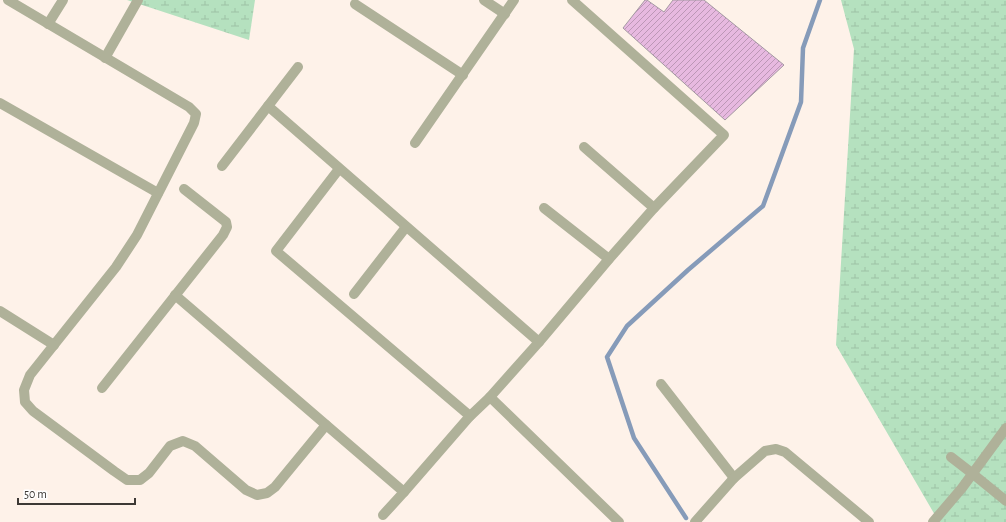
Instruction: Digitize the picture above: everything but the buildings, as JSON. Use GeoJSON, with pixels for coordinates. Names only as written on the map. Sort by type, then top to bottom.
{"type":"FeatureCollection","features":[{"type":"Feature","properties":{"kind":"street"},"geometry":{"type":"LineString","coordinates":[[8,0],[189,106],[196,114],[194,123],[137,235],[116,267],[30,375],[24,390],[25,402],[33,411],[127,480],[140,480],[149,473],[170,446],[183,441],[195,446],[246,490],[256,495],[267,493],[275,487],[326,425]]}},
{"type":"Feature","properties":{"kind":"street"},"geometry":{"type":"LineString","coordinates":[[48,24],[62,0]]}},
{"type":"Feature","properties":{"kind":"street"},"geometry":{"type":"LineString","coordinates":[[105,58],[138,0]]}},
{"type":"Feature","properties":{"kind":"street"},"geometry":{"type":"LineString","coordinates":[[484,0],[505,14]]}},
{"type":"Feature","properties":{"kind":"street"},"geometry":{"type":"LineString","coordinates":[[415,143],[514,0]]}},
{"type":"Feature","properties":{"kind":"street"},"geometry":{"type":"LineString","coordinates":[[383,515],[470,416],[490,397],[539,342],[654,208],[724,135],[572,0]]}},
{"type":"Feature","properties":{"kind":"street"},"geometry":{"type":"LineString","coordinates":[[355,4],[463,75]]}},
{"type":"Feature","properties":{"kind":"street"},"geometry":{"type":"LineString","coordinates":[[222,166],[298,67]]}},
{"type":"Feature","properties":{"kind":"street"},"geometry":{"type":"LineString","coordinates":[[0,103],[158,193]]}},
{"type":"Feature","properties":{"kind":"street"},"geometry":{"type":"LineString","coordinates":[[268,106],[539,342]]}},
{"type":"Feature","properties":{"kind":"street"},"geometry":{"type":"LineString","coordinates":[[584,147],[654,208]]}},
{"type":"Feature","properties":{"kind":"street"},"geometry":{"type":"LineString","coordinates":[[339,169],[276,251],[470,416]]}},
{"type":"Feature","properties":{"kind":"street"},"geometry":{"type":"LineString","coordinates":[[102,388],[227,227],[226,222],[184,189]]}},
{"type":"Feature","properties":{"kind":"street"},"geometry":{"type":"LineString","coordinates":[[544,208],[609,259]]}},
{"type":"Feature","properties":{"kind":"street"},"geometry":{"type":"LineString","coordinates":[[354,294],[406,227]]}},
{"type":"Feature","properties":{"kind":"street"},"geometry":{"type":"LineString","coordinates":[[175,295],[404,492]]}},
{"type":"Feature","properties":{"kind":"street"},"geometry":{"type":"LineString","coordinates":[[0,311],[54,345]]}},
{"type":"Feature","properties":{"kind":"street"},"geometry":{"type":"LineString","coordinates":[[661,384],[734,478]]}},
{"type":"Feature","properties":{"kind":"street"},"geometry":{"type":"LineString","coordinates":[[490,397],[619,522]]}},
{"type":"Feature","properties":{"kind":"street"},"geometry":{"type":"LineString","coordinates":[[933,522],[973,474],[1006,428]]}},
{"type":"Feature","properties":{"kind":"street"},"geometry":{"type":"LineString","coordinates":[[695,522],[734,478],[765,451],[776,449],[785,452],[869,522]]}},
{"type":"Feature","properties":{"kind":"street"},"geometry":{"type":"LineString","coordinates":[[951,457],[1006,502]]}},
{"type":"Feature","properties":{"kind":"green space"},"geometry":{"type":"Polygon","coordinates":[[[127,0],[255,0],[249,40],[127,0]]]}},
{"type":"Feature","properties":{"kind":"green space"},"geometry":{"type":"Polygon","coordinates":[[[841,0],[1006,0],[1006,522],[939,522],[836,345],[854,49],[841,0]]]}},
{"type":"Feature","properties":{"kind":"waterway"},"geometry":{"type":"LineString","coordinates":[[686,518],[634,438],[607,357],[627,326],[688,270],[763,206],[801,102],[803,48],[820,0]]}}]}
